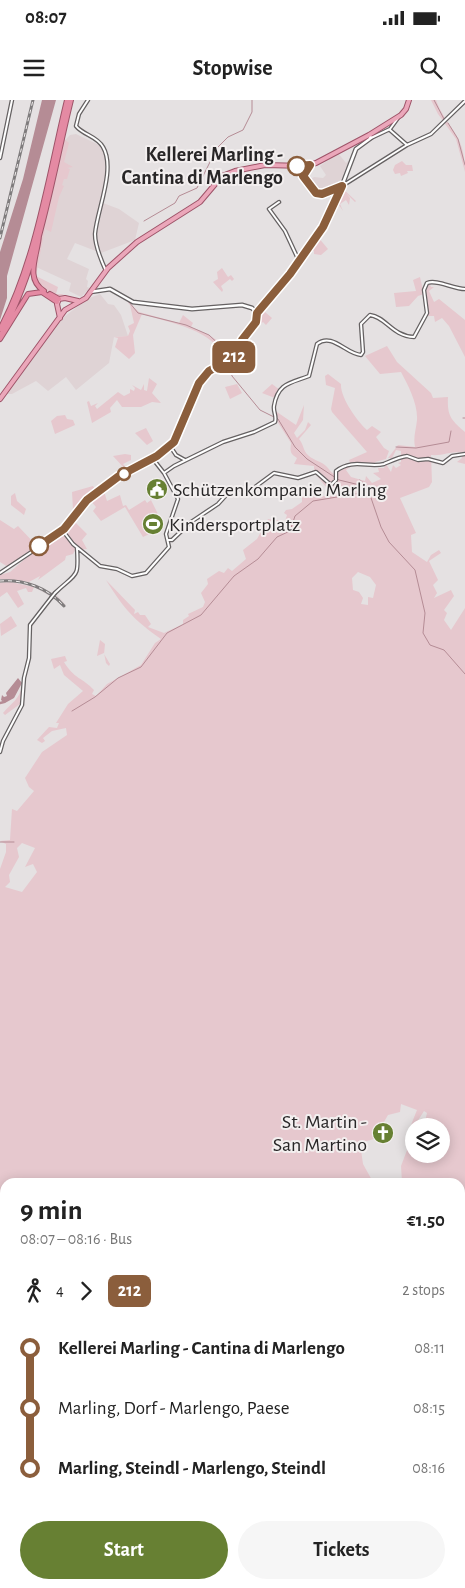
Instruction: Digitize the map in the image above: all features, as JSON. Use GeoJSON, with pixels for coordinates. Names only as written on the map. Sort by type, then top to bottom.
{"type":"FeatureCollection","features":[{"type":"Feature","properties":{"kind":"highway"},"geometry":{"type":"LineString","coordinates":[[0,329],[22,278],[67,100]]}},
{"type":"Feature","properties":{"kind":"highway"},"geometry":{"type":"LineString","coordinates":[[0,338],[21,291],[40,226],[71,100]]}},
{"type":"Feature","properties":{"kind":"highway"},"geometry":{"type":"LineString","coordinates":[[40,226],[34,279],[38,286],[58,300]]}},
{"type":"Feature","properties":{"kind":"highway"},"geometry":{"type":"LineString","coordinates":[[0,338],[11,324],[21,301],[30,292],[42,292],[58,300]]}},
{"type":"Feature","properties":{"kind":"main road"},"geometry":{"type":"LineString","coordinates":[[0,399],[65,310],[90,292],[106,271],[139,240],[200,202],[222,176],[264,165],[310,165],[370,136],[398,117],[406,109],[409,100]]}},
{"type":"Feature","properties":{"kind":"main road"},"geometry":{"type":"LineString","coordinates":[[60,318],[58,300],[65,298],[79,301]]}},
{"type":"Feature","properties":{"kind":"main road"},"geometry":{"type":"LineString","coordinates":[[69,300],[70,306]]}},
{"type":"Feature","properties":{"kind":"main road"},"geometry":{"type":"LineString","coordinates":[[59,309],[65,310]]}},
{"type":"Feature","properties":{"kind":"street"},"geometry":{"type":"LineString","coordinates":[[0,158],[12,100]]}},
{"type":"Feature","properties":{"kind":"street"},"geometry":{"type":"LineString","coordinates":[[88,100],[76,126],[100,142],[106,154],[104,190],[95,233],[97,248],[106,271]]}},
{"type":"Feature","properties":{"kind":"street"},"geometry":{"type":"LineString","coordinates":[[310,165],[303,176],[316,193],[322,194],[342,186],[407,145],[436,130],[465,101]]}},
{"type":"Feature","properties":{"kind":"street"},"geometry":{"type":"LineString","coordinates":[[256,312],[265,304],[300,261],[329,218],[356,149],[370,136],[390,129],[398,117]]}},
{"type":"Feature","properties":{"kind":"street"},"geometry":{"type":"LineString","coordinates":[[390,129],[407,145]]}},
{"type":"Feature","properties":{"kind":"street"},"geometry":{"type":"LineString","coordinates":[[279,202],[269,209],[286,231],[300,261]]}},
{"type":"Feature","properties":{"kind":"street"},"geometry":{"type":"LineString","coordinates":[[164,473],[185,460],[222,442],[254,432],[276,418],[274,407],[279,392],[292,381],[309,376],[316,348],[320,342],[332,341],[361,355],[363,352],[360,325],[364,318],[370,315],[377,317],[396,332],[414,337],[428,311],[424,290],[427,283],[436,281],[450,288],[465,290]]}},
{"type":"Feature","properties":{"kind":"street"},"geometry":{"type":"LineString","coordinates":[[0,573],[63,531],[87,500],[119,476],[153,459],[170,446],[176,438],[199,383],[209,371],[233,358],[242,340],[256,322],[256,312],[252,308],[242,305],[192,309],[133,302],[115,291],[106,289],[96,293],[90,292]]}},
{"type":"Feature","properties":{"kind":"street"},"geometry":{"type":"LineString","coordinates":[[170,446],[176,455],[185,460]]}},
{"type":"Feature","properties":{"kind":"street"},"geometry":{"type":"LineString","coordinates":[[168,540],[172,540],[190,522],[218,504],[229,492],[239,489],[250,490],[274,473],[298,478],[316,472],[326,483],[331,485],[336,480],[336,471],[343,466],[362,462],[384,464],[407,456],[418,460],[428,459],[444,463],[452,456],[465,454]]}},
{"type":"Feature","properties":{"kind":"street"},"geometry":{"type":"LineString","coordinates":[[63,531],[77,548],[100,566],[136,576],[150,570],[169,548],[166,534],[178,499],[164,473],[153,459]]}},
{"type":"Feature","properties":{"kind":"street"},"geometry":{"type":"LineString","coordinates":[[0,752],[2,741],[22,704],[24,678],[29,658],[30,625],[55,593],[77,573],[79,564],[77,548]]}},
{"type":"Feature","properties":{"kind":"shaded area"},"geometry":{"type":"Polygon","coordinates":[[[42,100],[56,100],[7,276],[7,298],[0,320],[0,252],[23,179],[42,100]]]}},
{"type":"Feature","properties":{"kind":"shaded area"},"geometry":{"type":"Polygon","coordinates":[[[431,100],[436,100],[440,110],[459,140],[465,172],[456,139],[438,114],[431,100]]]}},
{"type":"Feature","properties":{"kind":"shaded area"},"geometry":{"type":"Polygon","coordinates":[[[76,134],[99,145],[104,150],[107,176],[103,203],[119,209],[139,223],[135,240],[101,253],[75,243],[67,259],[89,269],[86,279],[88,281],[87,287],[90,288],[81,297],[69,291],[71,283],[34,266],[63,142],[70,135],[76,134]]]}},
{"type":"Feature","properties":{"kind":"shaded area"},"geometry":{"type":"Polygon","coordinates":[[[64,139],[69,143],[64,162],[73,167],[67,168],[70,169],[67,179],[64,179],[62,185],[64,186],[59,197],[51,232],[45,229],[36,276],[58,287],[56,294],[64,294],[60,296],[37,285],[33,277],[33,267],[44,209],[64,139]]]}},
{"type":"Feature","properties":{"kind":"shaded area"},"geometry":{"type":"Polygon","coordinates":[[[338,153],[346,163],[349,160],[341,180],[322,192],[314,190],[308,181],[314,177],[323,178],[326,175],[320,166],[338,153]]]}},
{"type":"Feature","properties":{"kind":"shaded area"},"geometry":{"type":"Polygon","coordinates":[[[402,161],[406,165],[412,165],[413,171],[407,171],[408,173],[401,176],[400,173],[395,174],[393,170],[395,165],[402,161]]]}},
{"type":"Feature","properties":{"kind":"shaded area"},"geometry":{"type":"Polygon","coordinates":[[[341,187],[356,201],[346,193],[350,198],[349,205],[346,200],[340,204],[343,211],[337,202],[341,192],[345,192],[341,187]]]}},
{"type":"Feature","properties":{"kind":"shaded area"},"geometry":{"type":"Polygon","coordinates":[[[318,237],[328,249],[321,255],[314,254],[314,251],[309,248],[318,237]]]}},
{"type":"Feature","properties":{"kind":"shaded area"},"geometry":{"type":"Polygon","coordinates":[[[222,268],[228,277],[231,275],[234,279],[232,281],[230,279],[221,286],[222,292],[213,282],[218,279],[217,272],[222,268]]]}},
{"type":"Feature","properties":{"kind":"shaded area"},"geometry":{"type":"Polygon","coordinates":[[[420,277],[423,290],[429,282],[431,287],[434,287],[429,291],[434,302],[439,299],[465,320],[465,357],[449,326],[442,318],[435,322],[434,316],[426,316],[427,309],[424,294],[418,296],[409,306],[396,307],[394,293],[416,291],[413,280],[420,277]]]}},
{"type":"Feature","properties":{"kind":"shaded area"},"geometry":{"type":"Polygon","coordinates":[[[100,294],[108,304],[114,305],[121,315],[128,336],[114,337],[109,363],[76,390],[66,377],[48,391],[36,381],[12,394],[6,394],[59,321],[87,299],[100,294]]]}},
{"type":"Feature","properties":{"kind":"shaded area"},"geometry":{"type":"Polygon","coordinates":[[[125,299],[139,312],[179,323],[183,315],[193,323],[191,327],[219,342],[229,356],[236,347],[232,356],[225,361],[220,350],[202,334],[178,324],[142,314],[133,335],[135,353],[129,359],[115,347],[118,338],[114,337],[128,336],[130,331],[128,326],[134,323],[130,305],[125,299]]]}},
{"type":"Feature","properties":{"kind":"shaded area"},"geometry":{"type":"Polygon","coordinates":[[[267,303],[269,304],[265,312],[272,318],[266,325],[263,322],[249,333],[267,303]]]}},
{"type":"Feature","properties":{"kind":"shaded area"},"geometry":{"type":"Polygon","coordinates":[[[387,346],[397,362],[431,393],[433,398],[448,397],[449,413],[456,424],[465,432],[465,464],[457,462],[462,458],[460,452],[431,455],[432,482],[429,487],[400,498],[416,533],[411,535],[412,552],[427,562],[431,555],[439,550],[441,553],[429,561],[438,580],[433,585],[437,593],[434,598],[451,590],[454,596],[444,610],[447,613],[444,620],[451,630],[465,608],[465,1178],[402,1178],[401,1166],[405,1155],[405,1163],[450,1163],[450,1118],[426,1118],[427,1113],[424,1111],[420,1118],[414,1118],[417,1110],[401,1104],[400,1112],[388,1115],[374,1139],[360,1143],[363,1164],[371,1178],[0,1178],[0,869],[6,852],[6,844],[0,841],[10,840],[12,809],[17,811],[34,791],[29,787],[25,778],[42,752],[67,735],[66,728],[52,731],[43,738],[45,741],[42,743],[37,740],[49,727],[57,728],[59,723],[56,723],[68,704],[83,691],[64,675],[60,665],[54,669],[51,659],[65,656],[67,661],[64,662],[68,668],[94,690],[92,694],[96,696],[107,684],[141,665],[155,643],[161,639],[130,613],[106,580],[135,610],[134,614],[138,612],[140,615],[145,615],[151,624],[148,627],[164,633],[183,624],[183,620],[189,616],[188,614],[203,607],[205,602],[201,593],[208,584],[207,579],[219,571],[224,573],[228,568],[232,571],[246,559],[243,550],[257,539],[268,519],[285,521],[287,515],[284,513],[286,510],[292,509],[302,502],[302,495],[311,486],[316,496],[333,496],[314,472],[314,466],[294,464],[297,458],[292,454],[291,443],[277,421],[274,410],[296,425],[304,405],[303,420],[294,433],[297,438],[305,430],[308,422],[311,425],[299,439],[306,453],[324,464],[334,474],[336,470],[351,465],[349,460],[367,452],[332,412],[335,388],[326,385],[325,376],[328,374],[341,384],[346,402],[363,426],[367,430],[372,426],[381,432],[376,437],[384,448],[389,451],[386,459],[375,462],[376,464],[368,463],[350,467],[346,470],[351,477],[365,481],[366,476],[372,483],[381,479],[373,473],[379,472],[378,468],[384,468],[386,464],[391,472],[393,465],[396,468],[401,465],[398,463],[401,462],[401,451],[396,450],[392,458],[388,458],[398,445],[415,447],[414,437],[417,414],[414,401],[401,372],[380,374],[365,356],[387,346]],[[358,572],[352,578],[353,590],[359,592],[363,598],[361,604],[368,605],[368,597],[373,598],[376,585],[370,577],[358,572]],[[22,843],[17,848],[19,857],[9,875],[10,882],[5,887],[22,892],[37,872],[33,864],[25,867],[35,848],[22,843]]]}},
{"type":"Feature","properties":{"kind":"shaded area"},"geometry":{"type":"Polygon","coordinates":[[[149,378],[157,384],[152,393],[161,403],[152,402],[141,407],[122,407],[117,400],[110,408],[111,412],[92,423],[87,402],[89,401],[91,406],[98,403],[95,406],[97,409],[118,392],[124,396],[130,393],[130,389],[134,391],[135,388],[132,385],[141,390],[144,384],[144,390],[147,391],[149,378]]]}},
{"type":"Feature","properties":{"kind":"shaded area"},"geometry":{"type":"Polygon","coordinates":[[[237,384],[242,393],[230,399],[225,387],[237,384]]]}},
{"type":"Feature","properties":{"kind":"shaded area"},"geometry":{"type":"Polygon","coordinates":[[[272,384],[280,390],[275,398],[262,393],[272,384]]]}},
{"type":"Feature","properties":{"kind":"shaded area"},"geometry":{"type":"Polygon","coordinates":[[[65,415],[67,419],[73,420],[75,425],[55,434],[51,421],[57,416],[65,415]]]}},
{"type":"Feature","properties":{"kind":"shaded area"},"geometry":{"type":"Polygon","coordinates":[[[146,428],[153,441],[147,445],[135,433],[146,428]]]}},
{"type":"Feature","properties":{"kind":"shaded area"},"geometry":{"type":"Polygon","coordinates":[[[131,455],[131,460],[123,464],[127,469],[113,456],[131,455]]]}},
{"type":"Feature","properties":{"kind":"shaded area"},"geometry":{"type":"Polygon","coordinates":[[[93,486],[96,491],[83,501],[75,511],[73,510],[72,492],[93,486]]]}},
{"type":"Feature","properties":{"kind":"shaded area"},"geometry":{"type":"Polygon","coordinates":[[[104,491],[107,501],[120,495],[123,506],[126,505],[129,510],[145,500],[147,503],[151,500],[158,514],[155,517],[158,530],[143,537],[125,507],[101,521],[93,511],[96,507],[90,500],[104,491]]]}},
{"type":"Feature","properties":{"kind":"shaded area"},"geometry":{"type":"Polygon","coordinates":[[[15,493],[17,501],[26,509],[24,515],[11,505],[11,496],[15,493]]]}},
{"type":"Feature","properties":{"kind":"shaded area"},"geometry":{"type":"Polygon","coordinates":[[[0,520],[14,529],[18,526],[37,546],[8,567],[0,562],[0,520]]]}},
{"type":"Feature","properties":{"kind":"shaded area"},"geometry":{"type":"Polygon","coordinates":[[[73,520],[87,534],[82,540],[87,549],[75,550],[73,554],[66,556],[65,560],[38,580],[40,576],[29,582],[0,579],[0,575],[10,572],[35,550],[66,531],[73,520]]]}},
{"type":"Feature","properties":{"kind":"shaded area"},"geometry":{"type":"Polygon","coordinates":[[[0,579],[28,582],[41,587],[58,596],[66,605],[63,607],[55,599],[34,587],[21,583],[0,583],[0,579]]]}},
{"type":"Feature","properties":{"kind":"shaded area"},"geometry":{"type":"Polygon","coordinates":[[[11,582],[34,587],[32,592],[28,592],[26,588],[17,591],[24,604],[18,608],[7,592],[0,597],[0,583],[11,582]]]}},
{"type":"Feature","properties":{"kind":"shaded area"},"geometry":{"type":"Polygon","coordinates":[[[11,616],[17,626],[1,636],[0,624],[11,616]]]}},
{"type":"Feature","properties":{"kind":"shaded area"},"geometry":{"type":"Polygon","coordinates":[[[100,640],[105,644],[104,653],[97,656],[100,640]]]}},
{"type":"Feature","properties":{"kind":"shaded area"},"geometry":{"type":"Polygon","coordinates":[[[104,654],[110,664],[109,666],[106,663],[104,654]]]}},
{"type":"Feature","properties":{"kind":"shaded area"},"geometry":{"type":"Polygon","coordinates":[[[18,678],[22,683],[14,698],[5,703],[1,700],[2,695],[4,697],[7,696],[6,693],[18,678]]]}},
{"type":"Feature","properties":{"kind":"shaded area"},"geometry":{"type":"Polygon","coordinates":[[[22,686],[20,704],[5,715],[3,713],[17,698],[22,686]]]}},
{"type":"Feature","properties":{"kind":"waterway"},"geometry":{"type":"LineString","coordinates":[[144,221],[175,203],[179,196],[197,188],[217,148],[228,137],[243,130],[252,112],[252,100]]}},
{"type":"Feature","properties":{"kind":"waterway"},"geometry":{"type":"LineString","coordinates":[[434,100],[444,119]]}},
{"type":"Feature","properties":{"kind":"waterway"},"geometry":{"type":"LineString","coordinates":[[448,123],[458,139],[465,165]]}},
{"type":"Feature","properties":{"kind":"waterway"},"geometry":{"type":"LineString","coordinates":[[129,302],[138,313],[186,325],[209,335],[226,351],[228,359]]}},
{"type":"Feature","properties":{"kind":"waterway"},"geometry":{"type":"LineString","coordinates":[[229,364],[232,376],[260,410],[278,419],[295,447],[307,459],[339,480],[364,486],[369,492],[381,527],[389,542],[415,570],[425,613],[423,633],[430,645],[444,650],[465,674]]}},
{"type":"Feature","properties":{"kind":"waterway"},"geometry":{"type":"LineString","coordinates":[[396,447],[416,448],[449,442],[451,431]]}},
{"type":"Feature","properties":{"kind":"waterway"},"geometry":{"type":"LineString","coordinates":[[72,711],[95,697],[118,678],[141,667],[167,633],[201,615],[234,576],[258,559],[277,537],[290,531],[295,516],[313,501],[367,492],[369,488],[360,480]]}},
{"type":"Feature","properties":{"kind":"waterway"},"geometry":{"type":"LineString","coordinates":[[0,703],[4,702]]}},
{"type":"Feature","properties":{"kind":"waterway"},"geometry":{"type":"LineString","coordinates":[[0,842],[14,842]]}},
{"type":"Feature","properties":{"kind":"railway"},"geometry":{"type":"LineString","coordinates":[[0,238],[33,100]]}},
{"type":"Feature","properties":{"kind":"railway"},"geometry":{"type":"LineString","coordinates":[[0,581],[27,583],[35,586],[51,594],[64,606]]}},
{"type":"Feature","properties":{"kind":"bus line","name":"212"},"geometry":{"type":"LineString","coordinates":[[39,546],[64,529],[87,500],[119,476],[157,456],[174,442],[195,390],[205,374],[233,358],[242,340],[256,322],[257,313],[300,261],[308,246],[329,218],[342,186],[318,194],[311,189],[303,177],[310,165],[297,166]]}},
{"type":"Feature","properties":{"kind":"place","name":"Kellerei Marling - Cantina di Marlengo"},"geometry":{"type":"Point","coordinates":[297,166]}},
{"type":"Feature","properties":{"kind":"place","name":"Schützenkompanie Marling"},"geometry":{"type":"Point","coordinates":[157,489]}},
{"type":"Feature","properties":{"kind":"place","name":"Kindersportplatz"},"geometry":{"type":"Point","coordinates":[153,524]}},
{"type":"Feature","properties":{"kind":"place","name":"St. Martin - San Martino"},"geometry":{"type":"Point","coordinates":[383,1133]}}]}
